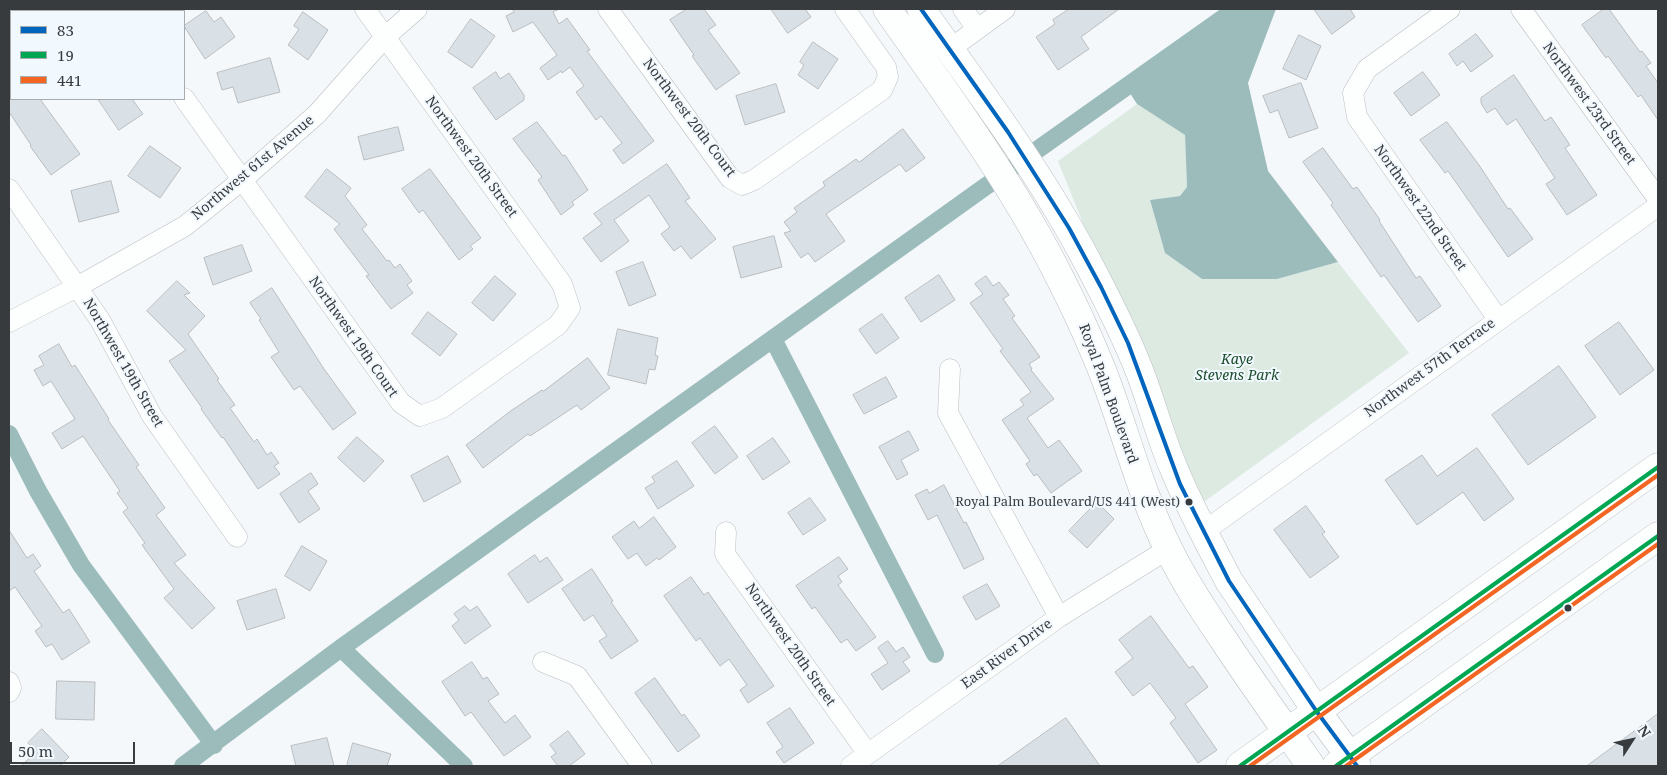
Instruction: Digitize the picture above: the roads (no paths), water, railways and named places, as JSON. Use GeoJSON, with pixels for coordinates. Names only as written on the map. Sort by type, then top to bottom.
{"type":"FeatureCollection","features":[{"type":"Feature","properties":{"kind":"main road","name":"Royal Palm Boulevard"},"geometry":{"type":"LineString","coordinates":[[887,9],[988,154],[1044,247],[1078,315],[1102,370],[1142,490],[1168,549],[1199,604],[1311,766]]}},
{"type":"Feature","properties":{"kind":"main road"},"geometry":{"type":"LineString","coordinates":[[922,9],[1040,179],[1088,262],[1139,369],[1174,469],[1203,532],[1229,581],[1317,712],[1347,763],[1658,536]]}},
{"type":"Feature","properties":{"kind":"main road"},"geometry":{"type":"LineString","coordinates":[[1240,766],[1658,467]]}},
{"type":"Feature","properties":{"kind":"street","name":"Northwest 20th Street"},"geometry":{"type":"LineString","coordinates":[[365,9],[562,284],[570,308]]}},
{"type":"Feature","properties":{"kind":"street","name":"Northwest 61st Avenue"},"geometry":{"type":"LineString","coordinates":[[9,322],[77,287],[185,226],[242,180],[317,114],[385,37],[417,9]]}},
{"type":"Feature","properties":{"kind":"street","name":"Northwest 20th Court"},"geometry":{"type":"LineString","coordinates":[[608,9],[730,178],[742,185],[754,180],[882,90],[888,77],[886,67],[845,9]]}},
{"type":"Feature","properties":{"kind":"street"},"geometry":{"type":"LineString","coordinates":[[963,9],[977,29]]}},
{"type":"Feature","properties":{"kind":"street"},"geometry":{"type":"LineString","coordinates":[[950,49],[1005,9]]}},
{"type":"Feature","properties":{"kind":"street","name":"Northwest 22nd Street"},"geometry":{"type":"LineString","coordinates":[[1450,9],[1367,69],[1353,93],[1356,117],[1498,319]]}},
{"type":"Feature","properties":{"kind":"street","name":"Northwest 23rd Street"},"geometry":{"type":"LineString","coordinates":[[1521,9],[1658,199]]}},
{"type":"Feature","properties":{"kind":"street","name":"Northwest 19th Court"},"geometry":{"type":"LineString","coordinates":[[185,99],[401,403],[420,416],[442,408],[558,325],[570,308]]}},
{"type":"Feature","properties":{"kind":"street","name":"Northwest 19th Street"},"geometry":{"type":"LineString","coordinates":[[9,189],[100,320],[152,416],[237,537]]}},
{"type":"Feature","properties":{"kind":"street","name":"Northwest 57th Terrace"},"geometry":{"type":"LineString","coordinates":[[1203,532],[1658,206]]}},
{"type":"Feature","properties":{"kind":"street"},"geometry":{"type":"LineString","coordinates":[[950,369],[948,413],[1059,617]]}},
{"type":"Feature","properties":{"kind":"street","name":"Northwest 20th Street"},"geometry":{"type":"LineString","coordinates":[[726,532],[725,554],[868,754]]}},
{"type":"Feature","properties":{"kind":"street","name":"East River Drive"},"geometry":{"type":"LineString","coordinates":[[851,766],[1059,617],[1168,549]]}},
{"type":"Feature","properties":{"kind":"street"},"geometry":{"type":"LineString","coordinates":[[543,662],[577,676],[642,766]]}},
{"type":"Feature","properties":{"kind":"water"},"geometry":{"type":"Polygon","coordinates":[[[1236,9],[1276,9],[1248,83],[1268,171],[1338,262],[1277,279],[1202,279],[1165,253],[1150,200],[1180,196],[1187,187],[1185,135],[1137,104],[1126,87],[1236,9]]]}},
{"type":"Feature","properties":{"kind":"waterway"},"geometry":{"type":"LineString","coordinates":[[183,766],[341,648],[1236,9]]}},
{"type":"Feature","properties":{"kind":"waterway"},"geometry":{"type":"LineString","coordinates":[[773,339],[935,654]]}},
{"type":"Feature","properties":{"kind":"waterway"},"geometry":{"type":"LineString","coordinates":[[9,434],[38,491],[81,565],[214,745]]}},
{"type":"Feature","properties":{"kind":"waterway"},"geometry":{"type":"LineString","coordinates":[[341,648],[464,766]]}},
{"type":"Feature","properties":{"kind":"place","name":"Royal Palm Boulevard/US 441 (West)"},"geometry":{"type":"Point","coordinates":[1189,502]}},
{"type":"Feature","properties":{"kind":"park label","name":"Kaye Stevens Park"},"geometry":{"type":"Point","coordinates":[1237,368]}}]}
